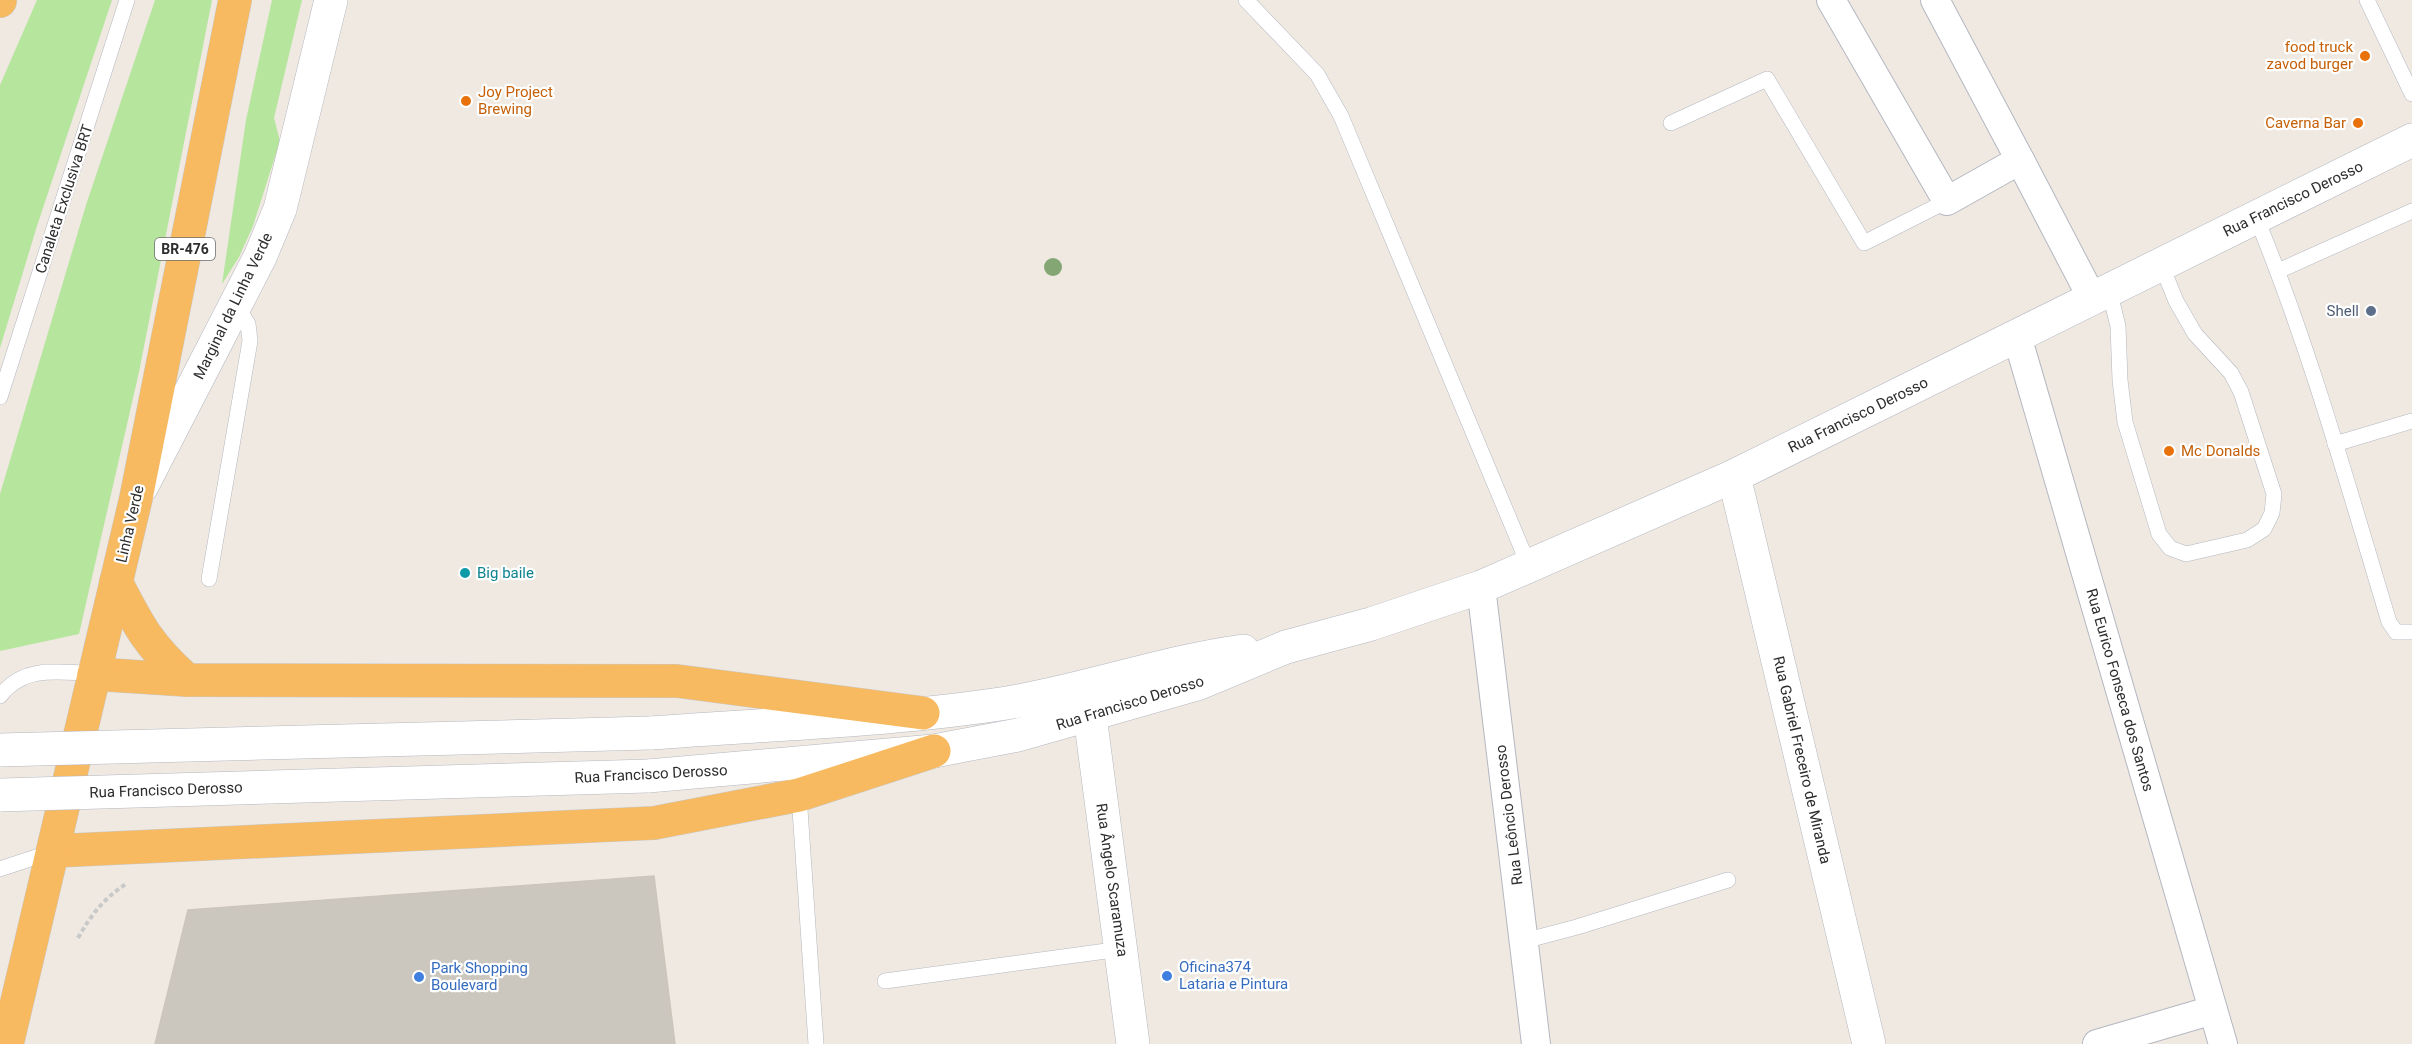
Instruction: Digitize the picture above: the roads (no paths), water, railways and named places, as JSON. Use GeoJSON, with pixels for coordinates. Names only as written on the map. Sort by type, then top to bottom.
{"type":"FeatureCollection","features":[{"type":"Feature","properties":{"kind":"highway","name":"Linha Verde"},"geometry":{"type":"LineString","coordinates":[[7,1044],[136,498],[235,0]]}},
{"type":"Feature","properties":{"kind":"highway"},"geometry":{"type":"LineString","coordinates":[[116,582],[142,633],[159,655],[187,680]]}},
{"type":"Feature","properties":{"kind":"highway"},"geometry":{"type":"LineString","coordinates":[[94,674],[187,680],[677,681],[923,713]]}},
{"type":"Feature","properties":{"kind":"highway"},"geometry":{"type":"LineString","coordinates":[[53,851],[654,823],[799,795],[934,751]]}},
{"type":"Feature","properties":{"kind":"main road","name":"Marginal da Linha Verde"},"geometry":{"type":"LineString","coordinates":[[136,498],[260,257],[279,209],[331,0]]}},
{"type":"Feature","properties":{"kind":"main road","name":"Rua Francisco Derosso"},"geometry":{"type":"LineString","coordinates":[[0,795],[648,776],[934,751],[1018,735],[1090,717],[1197,684],[1286,647],[1371,624],[1481,586],[1529,566],[1734,476],[2412,140]]}},
{"type":"Feature","properties":{"kind":"main road","name":"Rua Gabriel Freceiro de Miranda"},"geometry":{"type":"LineString","coordinates":[[1734,476],[1869,1044]]}},
{"type":"Feature","properties":{"kind":"main road","name":"Rua Francisco Derosso"},"geometry":{"type":"LineString","coordinates":[[0,750],[650,733],[923,713],[1009,702],[1188,661],[1240,651],[1286,647]]}},
{"type":"Feature","properties":{"kind":"main road","name":"Rua Ângelo Scaramuza"},"geometry":{"type":"LineString","coordinates":[[1090,717],[1133,1044]]}},
{"type":"Feature","properties":{"kind":"street"},"geometry":{"type":"LineString","coordinates":[[1831,0],[1947,201],[2020,160]]}},
{"type":"Feature","properties":{"kind":"street"},"geometry":{"type":"LineString","coordinates":[[1935,0],[2020,160],[2100,294]]}},
{"type":"Feature","properties":{"kind":"street","name":"Rua Eurico Fonseca dos Santos"},"geometry":{"type":"LineString","coordinates":[[2017,336],[2223,1044]]}},
{"type":"Feature","properties":{"kind":"street","name":"Rua Leôncio Derosso"},"geometry":{"type":"LineString","coordinates":[[1481,586],[1536,1044]]}},
{"type":"Feature","properties":{"kind":"street"},"geometry":{"type":"LineString","coordinates":[[2097,1044],[2213,1010]]}},
{"type":"Feature","properties":{"kind":"lane","name":"Canaleta Exclusiva BRT"},"geometry":{"type":"LineString","coordinates":[[0,397],[127,0]]}},
{"type":"Feature","properties":{"kind":"lane"},"geometry":{"type":"LineString","coordinates":[[1246,0],[1317,74],[1341,116],[1529,566]]}},
{"type":"Feature","properties":{"kind":"lane"},"geometry":{"type":"LineString","coordinates":[[2367,0],[2412,94]]}},
{"type":"Feature","properties":{"kind":"lane"},"geometry":{"type":"LineString","coordinates":[[1671,123],[1767,79],[1864,243],[1947,201]]}},
{"type":"Feature","properties":{"kind":"lane"},"geometry":{"type":"LineString","coordinates":[[2278,271],[2412,212]]}},
{"type":"Feature","properties":{"kind":"lane"},"geometry":{"type":"LineString","coordinates":[[2256,217],[2278,271],[2335,444],[2389,622],[2396,632],[2412,632]]}},
{"type":"Feature","properties":{"kind":"lane"},"geometry":{"type":"LineString","coordinates":[[2100,294],[2118,326],[2120,380],[2125,422],[2158,534],[2170,548],[2186,554],[2247,540],[2264,529],[2272,513],[2274,494],[2241,392],[2231,373],[2195,334],[2176,301],[2161,264]]}},
{"type":"Feature","properties":{"kind":"lane"},"geometry":{"type":"LineString","coordinates":[[209,579],[250,341],[248,324],[236,304]]}},
{"type":"Feature","properties":{"kind":"lane"},"geometry":{"type":"LineString","coordinates":[[2335,444],[2412,421]]}},
{"type":"Feature","properties":{"kind":"lane"},"geometry":{"type":"LineString","coordinates":[[0,696],[21,676],[44,670],[94,674]]}},
{"type":"Feature","properties":{"kind":"lane"},"geometry":{"type":"LineString","coordinates":[[799,795],[816,1044]]}},
{"type":"Feature","properties":{"kind":"lane"},"geometry":{"type":"LineString","coordinates":[[0,869],[53,851]]}},
{"type":"Feature","properties":{"kind":"lane"},"geometry":{"type":"LineString","coordinates":[[1524,941],[1728,880]]}},
{"type":"Feature","properties":{"kind":"lane"},"geometry":{"type":"LineString","coordinates":[[885,981],[1121,949]]}},
{"type":"Feature","properties":{"kind":"place","name":"food truck zavod burger"},"geometry":{"type":"Point","coordinates":[2365,56]}},
{"type":"Feature","properties":{"kind":"place","name":"Joy Project Brewing"},"geometry":{"type":"Point","coordinates":[466,101]}},
{"type":"Feature","properties":{"kind":"place","name":"Caverna Bar"},"geometry":{"type":"Point","coordinates":[2358,123]}},
{"type":"Feature","properties":{"kind":"place","name":"Shell"},"geometry":{"type":"Point","coordinates":[2371,311]}},
{"type":"Feature","properties":{"kind":"place","name":"Mc Donalds"},"geometry":{"type":"Point","coordinates":[2169,451]}},
{"type":"Feature","properties":{"kind":"place","name":"Big baile"},"geometry":{"type":"Point","coordinates":[465,573]}},
{"type":"Feature","properties":{"kind":"place","name":"Oficina374 Lataria e Pintura"},"geometry":{"type":"Point","coordinates":[1167,976]}},
{"type":"Feature","properties":{"kind":"place","name":"Park Shopping Boulevard"},"geometry":{"type":"Point","coordinates":[419,977]}}]}
